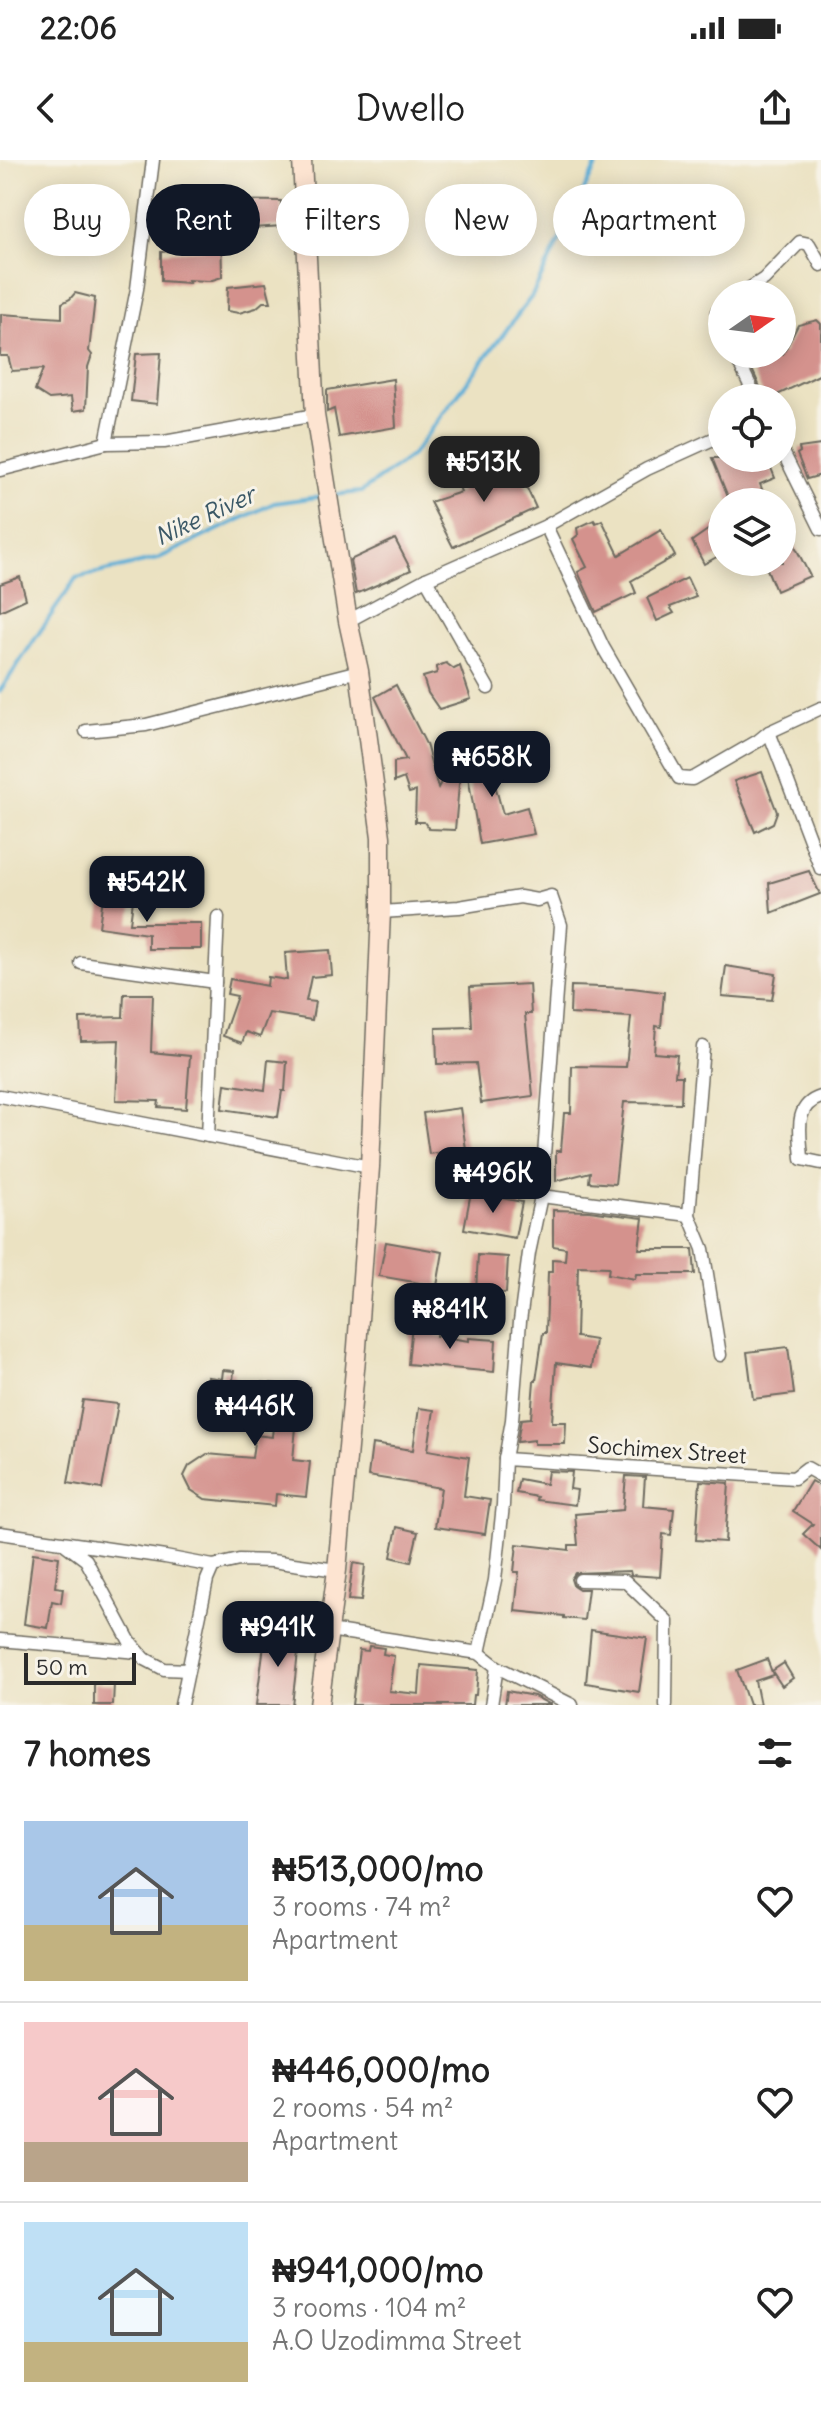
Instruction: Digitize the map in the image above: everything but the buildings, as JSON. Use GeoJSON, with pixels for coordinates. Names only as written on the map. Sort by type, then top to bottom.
{"type":"FeatureCollection","features":[{"type":"Feature","properties":{"kind":"main road"},"geometry":{"type":"LineString","coordinates":[[302,160],[315,415],[359,671],[381,837],[381,912],[370,1167],[337,1570],[319,1705]]}},
{"type":"Feature","properties":{"kind":"street"},"geometry":{"type":"LineString","coordinates":[[106,443],[137,289],[153,160]]}},
{"type":"Feature","properties":{"kind":"street"},"geometry":{"type":"LineString","coordinates":[[762,280],[800,242],[809,244],[821,265]]}},
{"type":"Feature","properties":{"kind":"street"},"geometry":{"type":"LineString","coordinates":[[0,470],[106,443],[164,442],[315,415]]}},
{"type":"Feature","properties":{"kind":"street"},"geometry":{"type":"LineString","coordinates":[[348,621],[426,579],[546,526],[647,469],[708,441]]}},
{"type":"Feature","properties":{"kind":"street"},"geometry":{"type":"LineString","coordinates":[[793,472],[821,529]]}},
{"type":"Feature","properties":{"kind":"street"},"geometry":{"type":"LineString","coordinates":[[546,526],[603,647],[679,778],[692,779],[769,732],[821,708]]}},
{"type":"Feature","properties":{"kind":"street"},"geometry":{"type":"LineString","coordinates":[[426,579],[488,688]]}},
{"type":"Feature","properties":{"kind":"street"},"geometry":{"type":"LineString","coordinates":[[86,731],[146,725],[359,671]]}},
{"type":"Feature","properties":{"kind":"street"},"geometry":{"type":"LineString","coordinates":[[769,732],[821,869]]}},
{"type":"Feature","properties":{"kind":"street"},"geometry":{"type":"LineString","coordinates":[[381,912],[459,907],[520,897],[537,900],[551,896],[561,925],[541,1196],[520,1321],[495,1580],[479,1653]]}},
{"type":"Feature","properties":{"kind":"street"},"geometry":{"type":"LineString","coordinates":[[208,1136],[218,917]]}},
{"type":"Feature","properties":{"kind":"street"},"geometry":{"type":"LineString","coordinates":[[81,963],[215,982]]}},
{"type":"Feature","properties":{"kind":"street"},"geometry":{"type":"LineString","coordinates":[[703,1047],[689,1215],[703,1249],[720,1355]]}},
{"type":"Feature","properties":{"kind":"street"},"geometry":{"type":"LineString","coordinates":[[0,1096],[370,1167]]}},
{"type":"Feature","properties":{"kind":"street"},"geometry":{"type":"LineString","coordinates":[[821,1097],[807,1104],[801,1116],[802,1159],[821,1163]]}},
{"type":"Feature","properties":{"kind":"street"},"geometry":{"type":"LineString","coordinates":[[541,1196],[689,1215]]}},
{"type":"Feature","properties":{"kind":"street","name":"Sochimex Street"},"geometry":{"type":"LineString","coordinates":[[505,1459],[794,1478],[807,1468],[821,1476]]}},
{"type":"Feature","properties":{"kind":"street"},"geometry":{"type":"LineString","coordinates":[[0,1533],[213,1566],[239,1560],[272,1561],[337,1570]]}},
{"type":"Feature","properties":{"kind":"street"},"geometry":{"type":"LineString","coordinates":[[64,1543],[86,1560],[138,1652],[158,1667],[188,1670]]}},
{"type":"Feature","properties":{"kind":"street"},"geometry":{"type":"LineString","coordinates":[[181,1705],[207,1580],[213,1566]]}},
{"type":"Feature","properties":{"kind":"street"},"geometry":{"type":"LineString","coordinates":[[580,1580],[625,1581],[667,1621],[666,1705]]}},
{"type":"Feature","properties":{"kind":"street"},"geometry":{"type":"LineString","coordinates":[[329,1630],[479,1653],[497,1667],[572,1705]]}},
{"type":"Feature","properties":{"kind":"street"},"geometry":{"type":"LineString","coordinates":[[0,1640],[138,1652]]}},
{"type":"Feature","properties":{"kind":"street"},"geometry":{"type":"LineString","coordinates":[[491,1705],[497,1667]]}},
{"type":"Feature","properties":{"kind":"waterway","name":"Nike River"},"geometry":{"type":"LineString","coordinates":[[333,495],[361,492],[412,455],[532,296],[599,160]]}},
{"type":"Feature","properties":{"kind":"waterway","name":"Nike River"},"geometry":{"type":"LineString","coordinates":[[0,691],[76,578],[157,559],[274,503],[325,496]]}}]}
